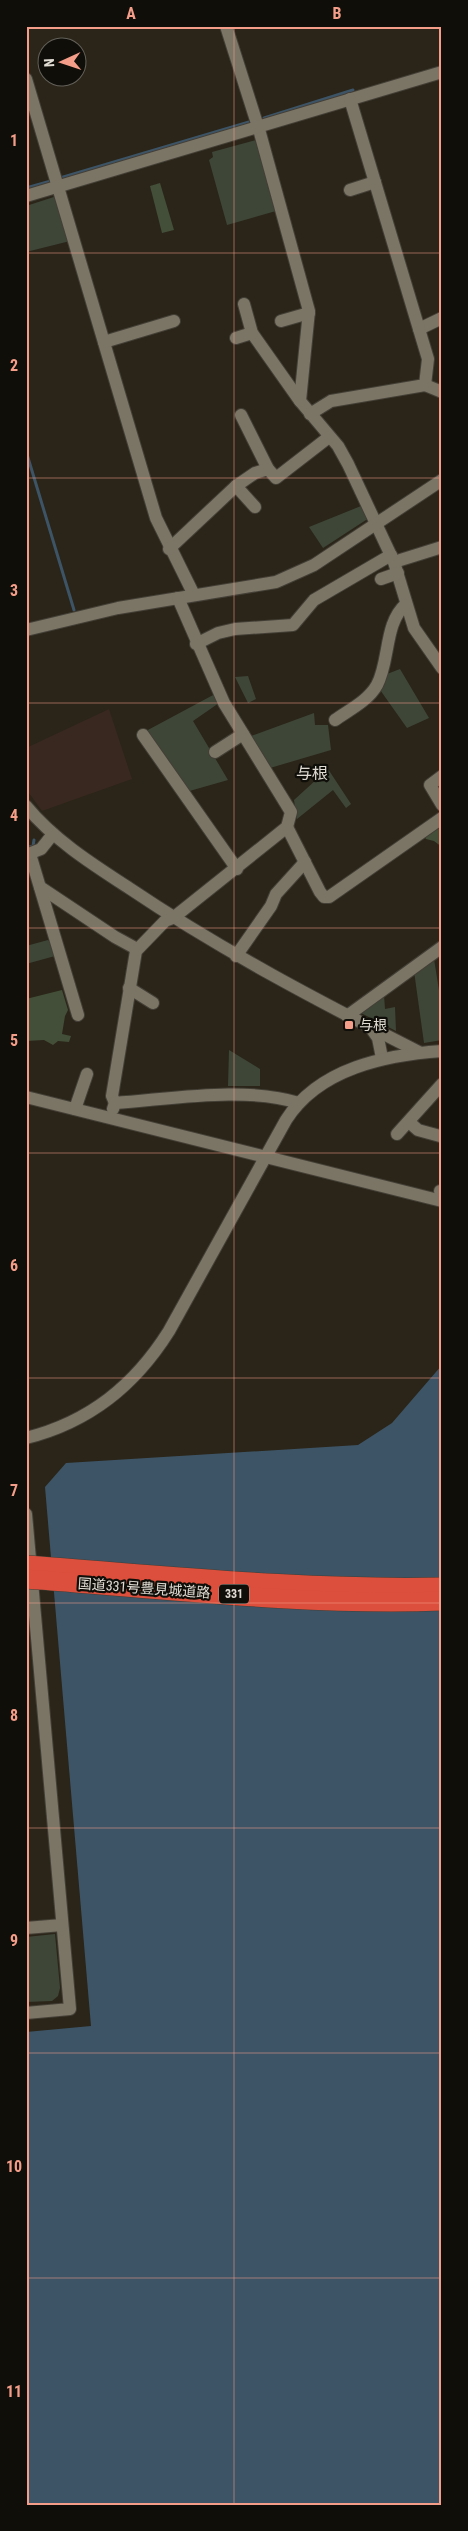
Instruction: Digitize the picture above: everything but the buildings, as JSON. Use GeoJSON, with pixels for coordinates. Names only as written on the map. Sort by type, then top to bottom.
{"type":"FeatureCollection","features":[{"type":"Feature","properties":{"kind":"highway","name":"国道331号豊見城道路"},"geometry":{"type":"LineString","coordinates":[[26,1565],[363,1587],[442,1587]]}},
{"type":"Feature","properties":{"kind":"highway","name":"国道331号豊見城道路"},"geometry":{"type":"LineString","coordinates":[[26,1580],[259,1596],[363,1601],[442,1601]]}},
{"type":"Feature","properties":{"kind":"street"},"geometry":{"type":"LineString","coordinates":[[226,26],[258,127],[306,292],[309,313],[300,401]]}},
{"type":"Feature","properties":{"kind":"street"},"geometry":{"type":"LineString","coordinates":[[26,196],[442,72]]}},
{"type":"Feature","properties":{"kind":"street"},"geometry":{"type":"LineString","coordinates":[[26,79],[156,518],[169,549],[194,596]]}},
{"type":"Feature","properties":{"kind":"street"},"geometry":{"type":"LineString","coordinates":[[350,99],[428,359],[425,384]]}},
{"type":"Feature","properties":{"kind":"street"},"geometry":{"type":"LineString","coordinates":[[350,190],[375,182]]}},
{"type":"Feature","properties":{"kind":"street"},"geometry":{"type":"LineString","coordinates":[[244,304],[252,333],[300,401],[338,446],[345,458],[394,563],[414,628],[442,668]]}},
{"type":"Feature","properties":{"kind":"street"},"geometry":{"type":"LineString","coordinates":[[281,321],[309,313]]}},
{"type":"Feature","properties":{"kind":"street"},"geometry":{"type":"LineString","coordinates":[[419,329],[442,318]]}},
{"type":"Feature","properties":{"kind":"street"},"geometry":{"type":"LineString","coordinates":[[104,342],[174,321]]}},
{"type":"Feature","properties":{"kind":"street"},"geometry":{"type":"LineString","coordinates":[[236,338],[252,333]]}},
{"type":"Feature","properties":{"kind":"street"},"geometry":{"type":"LineString","coordinates":[[310,414],[332,402],[425,384],[442,392]]}},
{"type":"Feature","properties":{"kind":"street"},"geometry":{"type":"LineString","coordinates":[[241,415],[268,469],[276,478],[329,437]]}},
{"type":"Feature","properties":{"kind":"street"},"geometry":{"type":"LineString","coordinates":[[169,549],[236,486],[255,473],[268,469]]}},
{"type":"Feature","properties":{"kind":"street"},"geometry":{"type":"LineString","coordinates":[[26,630],[118,608],[276,582],[290,577],[314,565],[377,525],[442,480]]}},
{"type":"Feature","properties":{"kind":"street"},"geometry":{"type":"LineString","coordinates":[[236,486],[255,507]]}},
{"type":"Feature","properties":{"kind":"street"},"geometry":{"type":"LineString","coordinates":[[196,644],[235,629],[293,626],[314,600],[394,563],[442,547]]}},
{"type":"Feature","properties":{"kind":"street"},"geometry":{"type":"LineString","coordinates":[[381,579],[394,563]]}},
{"type":"Feature","properties":{"kind":"street"},"geometry":{"type":"LineString","coordinates":[[111,1119],[115,1103],[112,1096],[137,949],[165,921],[174,918],[287,827],[291,812],[224,703],[196,644],[178,598]]}},
{"type":"Feature","properties":{"kind":"street"},"geometry":{"type":"LineString","coordinates":[[335,720],[369,696],[377,685],[393,628],[406,604]]}},
{"type":"Feature","properties":{"kind":"street"},"geometry":{"type":"LineString","coordinates":[[215,752],[243,734]]}},
{"type":"Feature","properties":{"kind":"street"},"geometry":{"type":"LineString","coordinates":[[142,735],[237,869]]}},
{"type":"Feature","properties":{"kind":"street"},"geometry":{"type":"LineString","coordinates":[[442,776],[430,785],[442,805]]}},
{"type":"Feature","properties":{"kind":"street"},"geometry":{"type":"LineString","coordinates":[[26,806],[53,834],[80,856],[174,918],[236,956],[347,1016],[419,1052]]}},
{"type":"Feature","properties":{"kind":"street"},"geometry":{"type":"LineString","coordinates":[[287,827],[320,892],[324,897],[329,897],[442,818]]}},
{"type":"Feature","properties":{"kind":"street"},"geometry":{"type":"LineString","coordinates":[[53,834],[41,849],[28,854],[40,887],[78,1015]]}},
{"type":"Feature","properties":{"kind":"street"},"geometry":{"type":"LineString","coordinates":[[236,956],[271,906],[276,894],[305,862]]}},
{"type":"Feature","properties":{"kind":"street"},"geometry":{"type":"LineString","coordinates":[[40,887],[115,937],[137,949]]}},
{"type":"Feature","properties":{"kind":"street"},"geometry":{"type":"LineString","coordinates":[[347,1016],[442,947]]}},
{"type":"Feature","properties":{"kind":"street"},"geometry":{"type":"LineString","coordinates":[[129,988],[153,1003]]}},
{"type":"Feature","properties":{"kind":"street"},"geometry":{"type":"LineString","coordinates":[[371,1028],[378,1038],[382,1058]]}},
{"type":"Feature","properties":{"kind":"street"},"geometry":{"type":"LineString","coordinates":[[26,1438],[61,1427],[96,1409],[124,1388],[148,1362],[169,1331],[286,1120],[299,1103],[344,1073],[363,1063],[382,1058],[442,1050]]}},
{"type":"Feature","properties":{"kind":"street"},"geometry":{"type":"LineString","coordinates":[[76,1109],[87,1074]]}},
{"type":"Feature","properties":{"kind":"street"},"geometry":{"type":"LineString","coordinates":[[398,1134],[404,1124],[410,1122],[442,1084]]}},
{"type":"Feature","properties":{"kind":"street"},"geometry":{"type":"LineString","coordinates":[[115,1103],[242,1095],[276,1097],[299,1103]]}},
{"type":"Feature","properties":{"kind":"street"},"geometry":{"type":"LineString","coordinates":[[26,1097],[265,1157],[441,1194]]}},
{"type":"Feature","properties":{"kind":"street"},"geometry":{"type":"LineString","coordinates":[[410,1122],[418,1130],[440,1136]]}},
{"type":"Feature","properties":{"kind":"street"},"geometry":{"type":"LineString","coordinates":[[26,1514],[70,2009],[26,2013]]}},
{"type":"Feature","properties":{"kind":"street"},"geometry":{"type":"LineString","coordinates":[[26,1928],[62,1925]]}},
{"type":"Feature","properties":{"kind":"shaded area"},"geometry":{"type":"Polygon","coordinates":[[[109,709],[132,779],[42,811],[26,789],[26,748],[109,709]]]}},
{"type":"Feature","properties":{"kind":"green space"},"geometry":{"type":"Polygon","coordinates":[[[256,140],[276,211],[227,225],[209,160],[213,157],[212,152],[256,140]]]}},
{"type":"Feature","properties":{"kind":"green space"},"geometry":{"type":"Polygon","coordinates":[[[160,183],[174,230],[162,233],[150,186],[160,183]]]}},
{"type":"Feature","properties":{"kind":"green space"},"geometry":{"type":"Polygon","coordinates":[[[57,196],[70,241],[26,252],[26,206],[57,196]]]}},
{"type":"Feature","properties":{"kind":"green space"},"geometry":{"type":"Polygon","coordinates":[[[361,506],[369,518],[323,548],[309,527],[361,506]]]}},
{"type":"Feature","properties":{"kind":"green space"},"geometry":{"type":"Polygon","coordinates":[[[400,669],[429,718],[407,728],[378,687],[387,674],[400,669]]]}},
{"type":"Feature","properties":{"kind":"green space"},"geometry":{"type":"Polygon","coordinates":[[[248,676],[256,699],[248,703],[235,677],[248,676]]]}},
{"type":"Feature","properties":{"kind":"green space"},"geometry":{"type":"Polygon","coordinates":[[[215,694],[219,703],[193,721],[228,780],[186,792],[146,731],[215,694]]]}},
{"type":"Feature","properties":{"kind":"green space"},"geometry":{"type":"Polygon","coordinates":[[[314,713],[315,725],[328,725],[331,750],[270,768],[251,736],[314,713]]]}},
{"type":"Feature","properties":{"kind":"green space"},"geometry":{"type":"Polygon","coordinates":[[[328,769],[351,804],[346,808],[333,790],[297,819],[294,800],[328,769]]]}},
{"type":"Feature","properties":{"kind":"green space"},"geometry":{"type":"Polygon","coordinates":[[[442,821],[442,847],[434,841],[426,839],[423,835],[442,821]]]}},
{"type":"Feature","properties":{"kind":"green space"},"geometry":{"type":"Polygon","coordinates":[[[48,940],[53,946],[55,956],[26,964],[26,946],[48,940]]]}},
{"type":"Feature","properties":{"kind":"green space"},"geometry":{"type":"Polygon","coordinates":[[[434,959],[442,1009],[442,1040],[424,1043],[414,971],[434,959]]]}},
{"type":"Feature","properties":{"kind":"green space"},"geometry":{"type":"Polygon","coordinates":[[[62,990],[68,1010],[62,1034],[71,1036],[69,1042],[58,1041],[53,1045],[44,1040],[26,1041],[26,999],[62,990]]]}},
{"type":"Feature","properties":{"kind":"green space"},"geometry":{"type":"Polygon","coordinates":[[[384,995],[385,1009],[395,1007],[396,1031],[361,1013],[384,995]]]}},
{"type":"Feature","properties":{"kind":"green space"},"geometry":{"type":"Polygon","coordinates":[[[229,1050],[260,1069],[260,1086],[228,1086],[229,1050]]]}},
{"type":"Feature","properties":{"kind":"green space"},"geometry":{"type":"Polygon","coordinates":[[[55,1934],[60,1988],[58,1996],[52,2001],[26,2002],[26,1937],[55,1934]]]}},
{"type":"Feature","properties":{"kind":"water"},"geometry":{"type":"Polygon","coordinates":[[[442,1365],[442,2505],[26,2505],[26,2032],[91,2026],[45,1487],[66,1463],[358,1445],[392,1423],[442,1365]]]}},
{"type":"Feature","properties":{"kind":"waterway"},"geometry":{"type":"LineString","coordinates":[[264,118],[353,90]]}},
{"type":"Feature","properties":{"kind":"waterway"},"geometry":{"type":"LineString","coordinates":[[60,178],[249,122]]}},
{"type":"Feature","properties":{"kind":"waterway"},"geometry":{"type":"LineString","coordinates":[[26,188],[51,181]]}},
{"type":"Feature","properties":{"kind":"waterway"},"geometry":{"type":"LineString","coordinates":[[26,451],[74,610]]}},
{"type":"Feature","properties":{"kind":"waterway"},"geometry":{"type":"LineString","coordinates":[[26,848],[33,846],[34,840]]}},
{"type":"Feature","properties":{"kind":"place","name":"与根"},"geometry":{"type":"Point","coordinates":[349,1025]}},
{"type":"Feature","properties":{"kind":"district","name":"与根"},"geometry":{"type":"Point","coordinates":[312,773]}}]}
